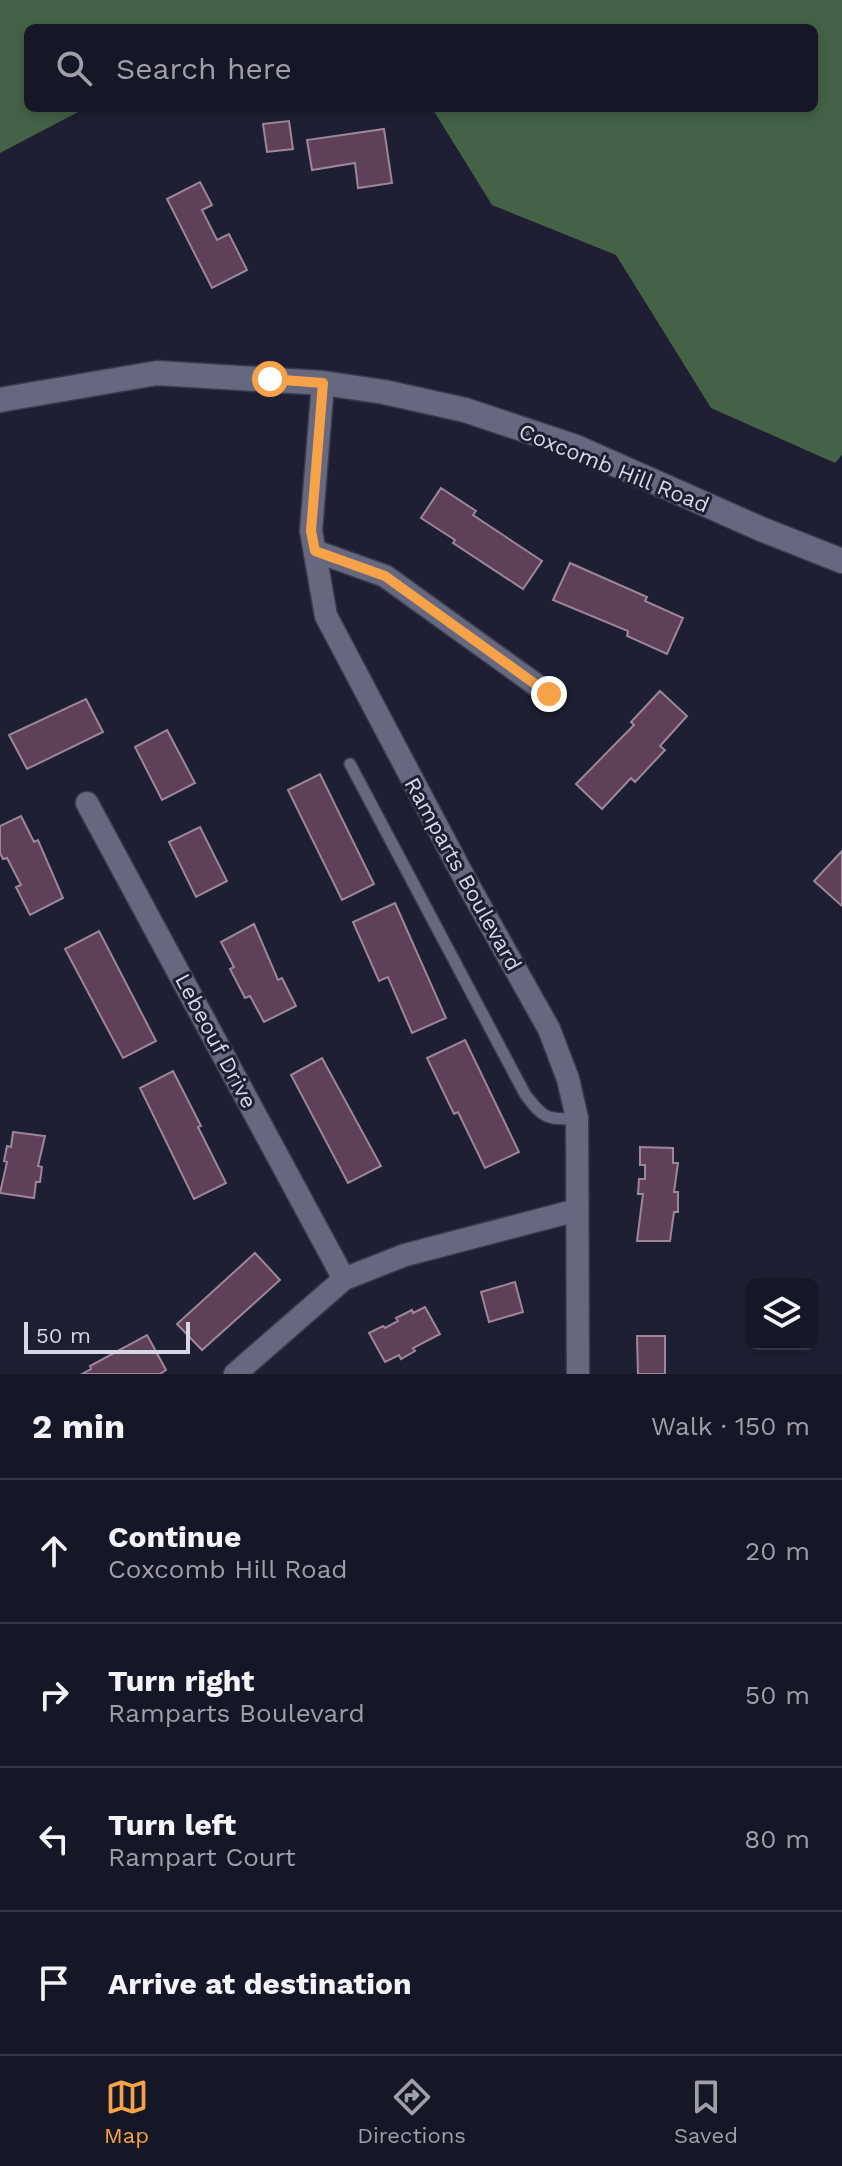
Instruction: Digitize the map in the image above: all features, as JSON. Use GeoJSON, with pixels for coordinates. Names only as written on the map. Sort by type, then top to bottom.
{"type":"FeatureCollection","features":[{"type":"Feature","properties":{"kind":"main road","name":"Coxcomb Hill Road"},"geometry":{"type":"LineString","coordinates":[[0,400],[157,373],[323,383],[384,392],[465,410],[576,447],[761,529],[842,561]]}},
{"type":"Feature","properties":{"kind":"street","name":"Ramparts Boulevard"},"geometry":{"type":"LineString","coordinates":[[323,383],[311,531],[326,616],[466,881],[549,1029],[568,1079],[577,1118],[578,1374]]}},
{"type":"Feature","properties":{"kind":"street"},"geometry":{"type":"LineString","coordinates":[[315,551],[385,576],[549,694]]}},
{"type":"Feature","properties":{"kind":"street","name":"Lebeouf Drive"},"geometry":{"type":"LineString","coordinates":[[87,803],[344,1279]]}},
{"type":"Feature","properties":{"kind":"street"},"geometry":{"type":"LineString","coordinates":[[235,1374],[344,1279],[405,1255],[577,1210]]}},
{"type":"Feature","properties":{"kind":"lane"},"geometry":{"type":"LineString","coordinates":[[350,764],[525,1094],[540,1114],[556,1120],[577,1118]]}},
{"type":"Feature","properties":{"kind":"green space"},"geometry":{"type":"Polygon","coordinates":[[[0,0],[842,0],[842,455],[835,463],[711,408],[616,255],[492,205],[434,112],[818,112],[818,24],[24,24],[24,112],[78,112],[0,153],[0,0]]]}},
{"type":"Feature","properties":{"kind":"building"},"geometry":{"type":"Polygon","coordinates":[[[289,121],[293,149],[267,152],[263,124],[289,121]]]}},
{"type":"Feature","properties":{"kind":"building"},"geometry":{"type":"Polygon","coordinates":[[[384,129],[392,183],[358,188],[355,163],[312,170],[307,140],[384,129]]]}},
{"type":"Feature","properties":{"kind":"building"},"geometry":{"type":"Polygon","coordinates":[[[200,182],[212,205],[202,210],[217,240],[229,234],[247,270],[212,288],[167,199],[200,182]]]}},
{"type":"Feature","properties":{"kind":"building"},"geometry":{"type":"Polygon","coordinates":[[[441,488],[476,511],[473,515],[542,561],[523,589],[421,518],[441,488]]]}},
{"type":"Feature","properties":{"kind":"building"},"geometry":{"type":"Polygon","coordinates":[[[570,563],[647,597],[645,601],[683,618],[667,654],[627,636],[628,631],[553,600],[570,563]]]}},
{"type":"Feature","properties":{"kind":"building"},"geometry":{"type":"Polygon","coordinates":[[[660,691],[687,716],[660,746],[665,750],[635,782],[631,778],[602,809],[576,784],[634,725],[631,722],[660,691]]]}},
{"type":"Feature","properties":{"kind":"building"},"geometry":{"type":"Polygon","coordinates":[[[86,699],[103,732],[27,769],[9,735],[86,699]]]}},
{"type":"Feature","properties":{"kind":"building"},"geometry":{"type":"Polygon","coordinates":[[[167,730],[195,783],[162,800],[135,747],[167,730]]]}},
{"type":"Feature","properties":{"kind":"building"},"geometry":{"type":"Polygon","coordinates":[[[320,774],[374,884],[342,900],[288,790],[320,774]]]}},
{"type":"Feature","properties":{"kind":"building"},"geometry":{"type":"Polygon","coordinates":[[[21,816],[34,842],[38,840],[63,898],[30,915],[16,887],[21,885],[7,858],[3,859],[0,853],[0,826],[21,816]]]}},
{"type":"Feature","properties":{"kind":"building"},"geometry":{"type":"Polygon","coordinates":[[[200,827],[227,881],[196,897],[169,842],[200,827]]]}},
{"type":"Feature","properties":{"kind":"building"},"geometry":{"type":"Polygon","coordinates":[[[842,851],[842,906],[814,881],[842,851]]]}},
{"type":"Feature","properties":{"kind":"building"},"geometry":{"type":"Polygon","coordinates":[[[395,903],[446,1018],[412,1033],[388,977],[379,981],[353,922],[395,903]]]}},
{"type":"Feature","properties":{"kind":"building"},"geometry":{"type":"Polygon","coordinates":[[[254,924],[278,980],[282,978],[296,1006],[264,1022],[250,996],[245,998],[221,942],[254,924]]]}},
{"type":"Feature","properties":{"kind":"building"},"geometry":{"type":"Polygon","coordinates":[[[99,931],[156,1041],[123,1058],[65,949],[99,931]]]}},
{"type":"Feature","properties":{"kind":"building"},"geometry":{"type":"Polygon","coordinates":[[[465,1040],[519,1152],[485,1168],[427,1058],[465,1040]]]}},
{"type":"Feature","properties":{"kind":"building"},"geometry":{"type":"Polygon","coordinates":[[[322,1058],[381,1166],[348,1183],[291,1075],[322,1058]]]}},
{"type":"Feature","properties":{"kind":"building"},"geometry":{"type":"Polygon","coordinates":[[[173,1071],[226,1183],[194,1199],[140,1088],[173,1071]]]}},
{"type":"Feature","properties":{"kind":"building"},"geometry":{"type":"Polygon","coordinates":[[[13,1132],[45,1136],[38,1166],[42,1167],[40,1182],[36,1182],[34,1198],[0,1193],[7,1146],[11,1147],[13,1132]]]}},
{"type":"Feature","properties":{"kind":"building"},"geometry":{"type":"Polygon","coordinates":[[[640,1147],[673,1148],[673,1163],[678,1163],[674,1192],[678,1192],[678,1212],[674,1212],[670,1241],[637,1241],[643,1194],[638,1194],[639,1179],[645,1179],[645,1165],[640,1165],[640,1147]]]}},
{"type":"Feature","properties":{"kind":"building"},"geometry":{"type":"Polygon","coordinates":[[[255,1253],[280,1280],[202,1350],[177,1324],[255,1253]]]}},
{"type":"Feature","properties":{"kind":"building"},"geometry":{"type":"Polygon","coordinates":[[[515,1282],[523,1312],[489,1322],[481,1292],[515,1282]]]}},
{"type":"Feature","properties":{"kind":"building"},"geometry":{"type":"Polygon","coordinates":[[[425,1307],[440,1334],[413,1348],[415,1351],[401,1359],[399,1355],[385,1362],[369,1333],[383,1326],[385,1328],[412,1310],[413,1313],[425,1307]]]}},
{"type":"Feature","properties":{"kind":"building"},"geometry":{"type":"Polygon","coordinates":[[[147,1335],[166,1370],[160,1374],[82,1374],[91,1369],[90,1366],[147,1335]]]}},
{"type":"Feature","properties":{"kind":"building"},"geometry":{"type":"Polygon","coordinates":[[[637,1336],[665,1336],[665,1374],[638,1374],[637,1336]]]}},
{"type":"Feature","properties":{"kind":"route"},"geometry":{"type":"LineString","coordinates":[[270,379],[323,383],[311,531],[315,551],[385,576],[549,694]]}}]}
